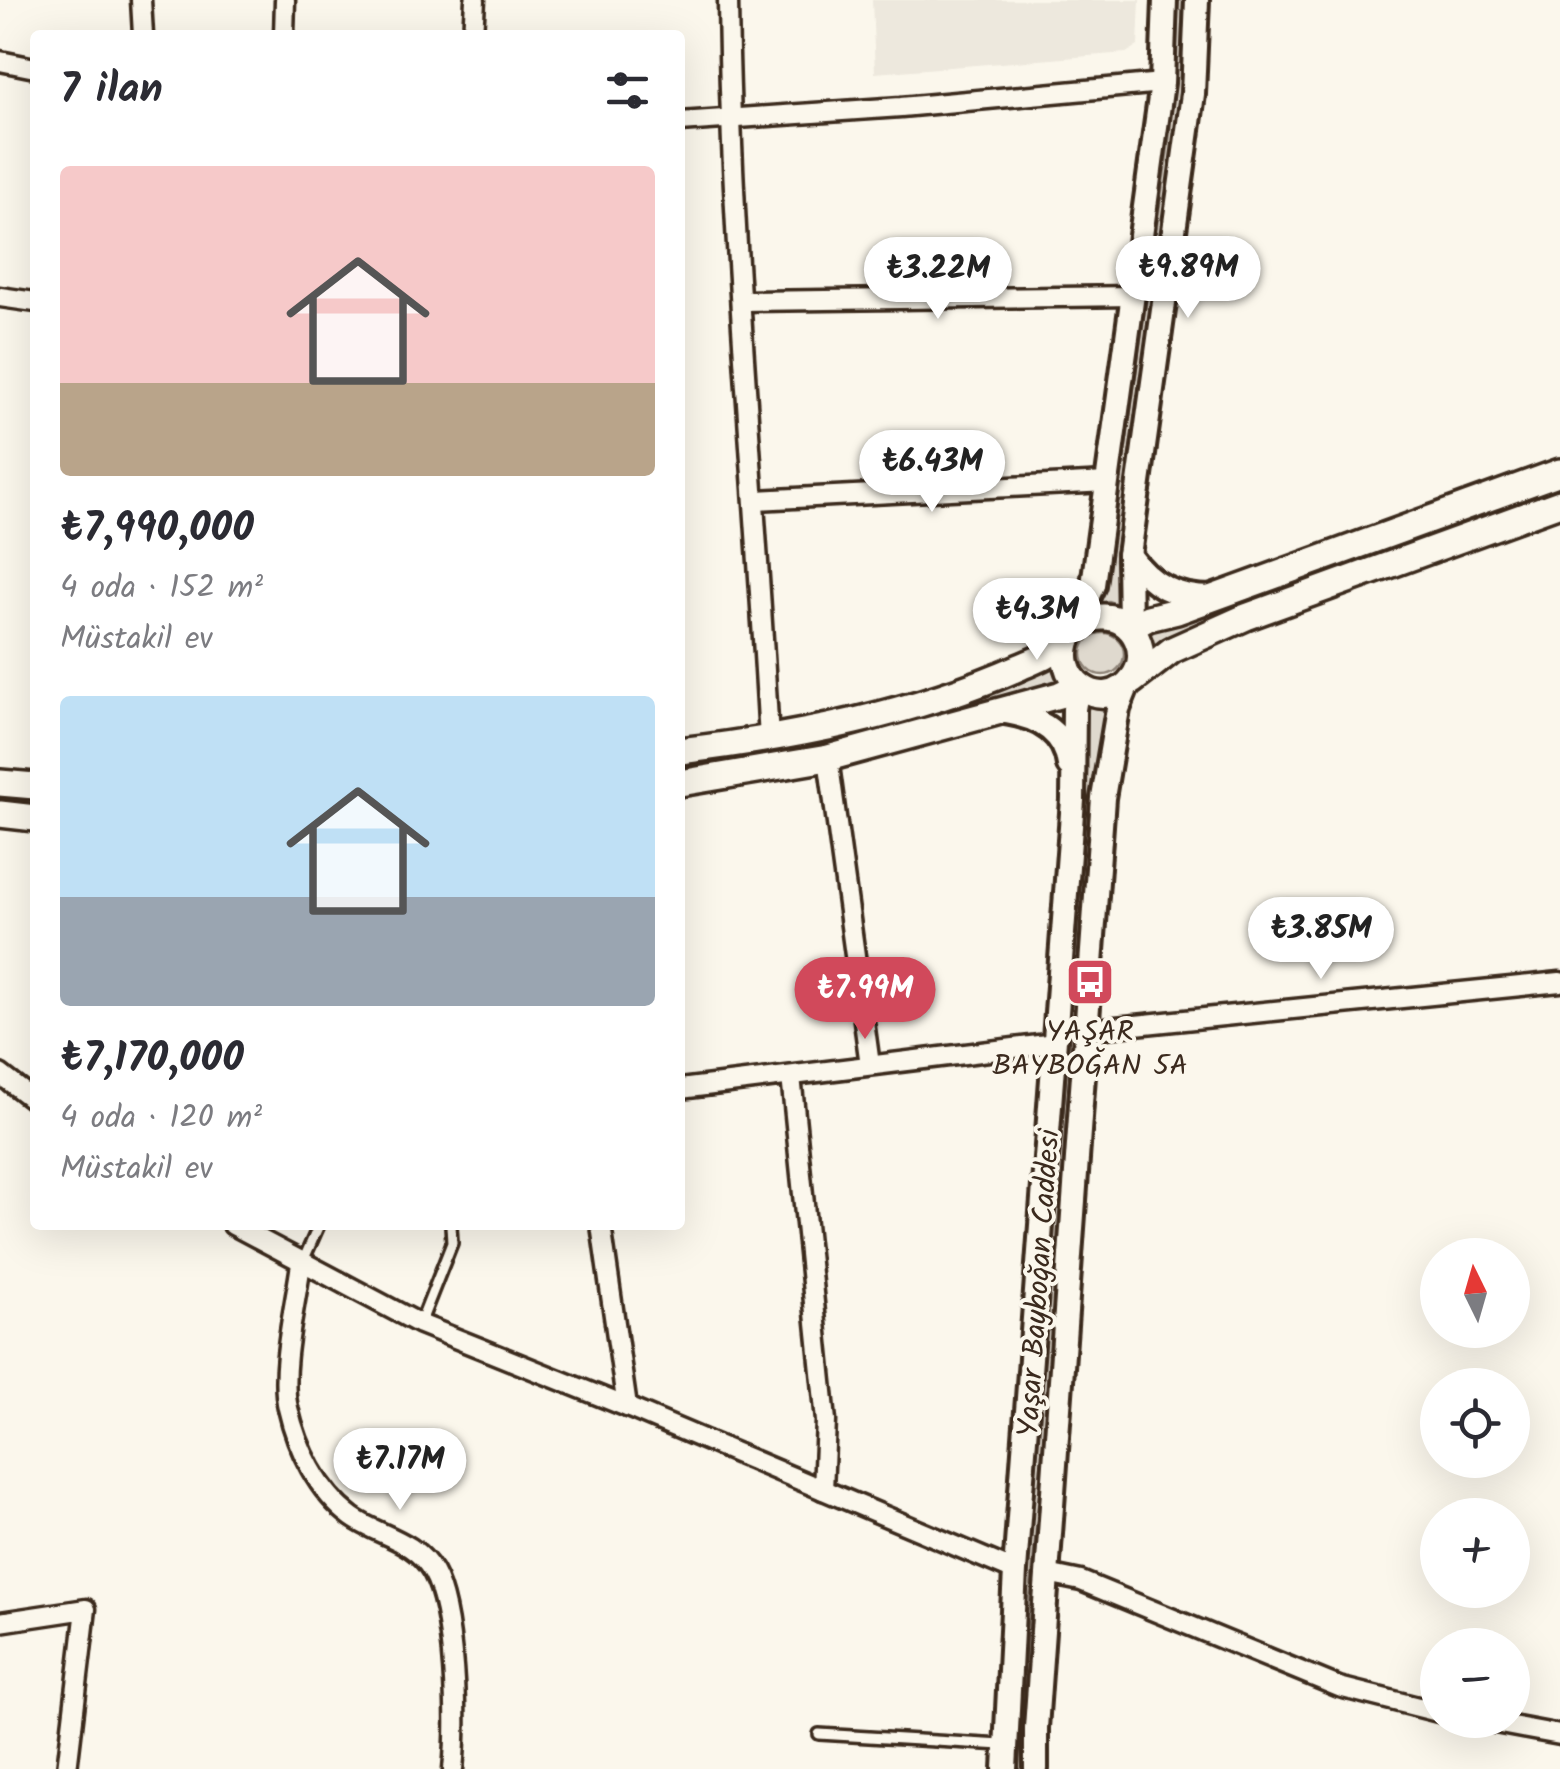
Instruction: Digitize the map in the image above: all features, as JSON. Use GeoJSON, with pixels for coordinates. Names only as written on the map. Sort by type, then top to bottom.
{"type":"FeatureCollection","features":[{"type":"Feature","properties":{"kind":"main road"},"geometry":{"type":"LineString","coordinates":[[1130,628],[1148,618],[1215,598],[1560,472]]}},
{"type":"Feature","properties":{"kind":"main road"},"geometry":{"type":"LineString","coordinates":[[1072,631],[1064,654],[1070,677],[1078,686],[1104,694],[1128,684],[1172,650],[1221,628],[1560,503]]}},
{"type":"Feature","properties":{"kind":"main road"},"geometry":{"type":"LineString","coordinates":[[685,750],[769,740],[971,686],[1049,653],[1093,618],[1105,617],[1130,628],[1141,648],[1141,662],[1128,684]]}},
{"type":"Feature","properties":{"kind":"main road"},"geometry":{"type":"LineString","coordinates":[[685,782],[828,758],[1059,696],[1078,686]]}},
{"type":"Feature","properties":{"kind":"main road"},"geometry":{"type":"LineString","coordinates":[[0,782],[30,785]]}},
{"type":"Feature","properties":{"kind":"main road"},"geometry":{"type":"LineString","coordinates":[[0,814],[30,817]]}},
{"type":"Feature","properties":{"kind":"street"},"geometry":{"type":"LineString","coordinates":[[141,0],[143,30]]}},
{"type":"Feature","properties":{"kind":"street"},"geometry":{"type":"LineString","coordinates":[[284,30],[285,0]]}},
{"type":"Feature","properties":{"kind":"street"},"geometry":{"type":"LineString","coordinates":[[473,30],[475,0]]}},
{"type":"Feature","properties":{"kind":"street"},"geometry":{"type":"LineString","coordinates":[[728,0],[730,120],[769,740]]}},
{"type":"Feature","properties":{"kind":"street"},"geometry":{"type":"LineString","coordinates":[[1072,631],[1092,585],[1162,83],[1165,0]]}},
{"type":"Feature","properties":{"kind":"street"},"geometry":{"type":"LineString","coordinates":[[1130,628],[1129,555],[1193,94],[1197,0]]}},
{"type":"Feature","properties":{"kind":"street"},"geometry":{"type":"LineString","coordinates":[[0,60],[30,67]]}},
{"type":"Feature","properties":{"kind":"street"},"geometry":{"type":"LineString","coordinates":[[685,122],[1162,83]]}},
{"type":"Feature","properties":{"kind":"street"},"geometry":{"type":"LineString","coordinates":[[742,301],[1133,296]]}},
{"type":"Feature","properties":{"kind":"street"},"geometry":{"type":"LineString","coordinates":[[0,297],[30,301]]}},
{"type":"Feature","properties":{"kind":"street"},"geometry":{"type":"LineString","coordinates":[[756,500],[1106,482]]}},
{"type":"Feature","properties":{"kind":"street"},"geometry":{"type":"LineString","coordinates":[[1129,555],[1150,579],[1174,594],[1215,598]]}},
{"type":"Feature","properties":{"kind":"street","name":"Yaşar Bayboğan Caddesi"},"geometry":{"type":"LineString","coordinates":[[1036,1769],[1103,798],[1118,710],[1128,684]]}},
{"type":"Feature","properties":{"kind":"street","name":"Yaşar Bayboğan Caddesi"},"geometry":{"type":"LineString","coordinates":[[1005,1757],[1078,686]]}},
{"type":"Feature","properties":{"kind":"street"},"geometry":{"type":"LineString","coordinates":[[996,711],[1020,714],[1050,728],[1068,750],[1073,800]]}},
{"type":"Feature","properties":{"kind":"street"},"geometry":{"type":"LineString","coordinates":[[828,758],[870,1065]]}},
{"type":"Feature","properties":{"kind":"street"},"geometry":{"type":"LineString","coordinates":[[1086,1030],[1560,982]]}},
{"type":"Feature","properties":{"kind":"street"},"geometry":{"type":"LineString","coordinates":[[685,1088],[1055,1044]]}},
{"type":"Feature","properties":{"kind":"street"},"geometry":{"type":"LineString","coordinates":[[0,1074],[30,1097]]}},
{"type":"Feature","properties":{"kind":"street"},"geometry":{"type":"LineString","coordinates":[[791,1076],[826,1421],[823,1490]]}},
{"type":"Feature","properties":{"kind":"street"},"geometry":{"type":"LineString","coordinates":[[242,1230],[420,1324],[627,1407],[1015,1572]]}},
{"type":"Feature","properties":{"kind":"street"},"geometry":{"type":"LineString","coordinates":[[602,1230],[627,1407]]}},
{"type":"Feature","properties":{"kind":"street"},"geometry":{"type":"LineString","coordinates":[[302,1263],[284,1386],[288,1409],[309,1468],[328,1494],[354,1519],[398,1538],[433,1572],[447,1620],[454,1689],[456,1740],[452,1769]]}},
{"type":"Feature","properties":{"kind":"street"},"geometry":{"type":"LineString","coordinates":[[1047,1574],[1081,1581],[1338,1686],[1420,1707]]}},
{"type":"Feature","properties":{"kind":"street"},"geometry":{"type":"LineString","coordinates":[[0,1622],[86,1610],[67,1769]]}},
{"type":"Feature","properties":{"kind":"street"},"geometry":{"type":"LineString","coordinates":[[1530,1729],[1560,1735]]}},
{"type":"Feature","properties":{"kind":"lane"},"geometry":{"type":"LineString","coordinates":[[302,1263],[317,1230]]}},
{"type":"Feature","properties":{"kind":"lane"},"geometry":{"type":"LineString","coordinates":[[420,1324],[452,1244],[452,1230]]}},
{"type":"Feature","properties":{"kind":"lane"},"geometry":{"type":"LineString","coordinates":[[819,1734],[1005,1757]]}},
{"type":"Feature","properties":{"kind":"shaded area"},"geometry":{"type":"Polygon","coordinates":[[[872,0],[1140,0],[1138,46],[1126,53],[875,73],[872,0]]]}},
{"type":"Feature","properties":{"kind":"shaded area"},"geometry":{"type":"Polygon","coordinates":[[[1177,0],[1183,0],[1180,82],[1115,560],[1119,605],[1098,603],[1110,559],[1170,133],[1177,0]]]}},
{"type":"Feature","properties":{"kind":"shaded area"},"geometry":{"type":"Polygon","coordinates":[[[1560,485],[1560,490],[1217,614],[1150,647],[1148,629],[1215,611],[1560,485]]]}},
{"type":"Feature","properties":{"kind":"shaded area"},"geometry":{"type":"Polygon","coordinates":[[[1103,633],[1118,639],[1124,654],[1118,669],[1103,675],[1088,669],[1082,654],[1088,639],[1103,633]]]}},
{"type":"Feature","properties":{"kind":"shaded area"},"geometry":{"type":"Polygon","coordinates":[[[1053,663],[1059,683],[824,744],[685,768],[685,763],[775,751],[871,731],[1010,684],[1053,663]]]}},
{"type":"Feature","properties":{"kind":"shaded area"},"geometry":{"type":"Polygon","coordinates":[[[1087,705],[1108,705],[1094,771],[1024,1671],[1023,1769],[1019,1769],[1019,1671],[1079,912],[1087,705]]]}},
{"type":"Feature","properties":{"kind":"place","name":"YAŞAR BAYBOĞAN 5A"},"geometry":{"type":"Point","coordinates":[1090,982]}}]}
